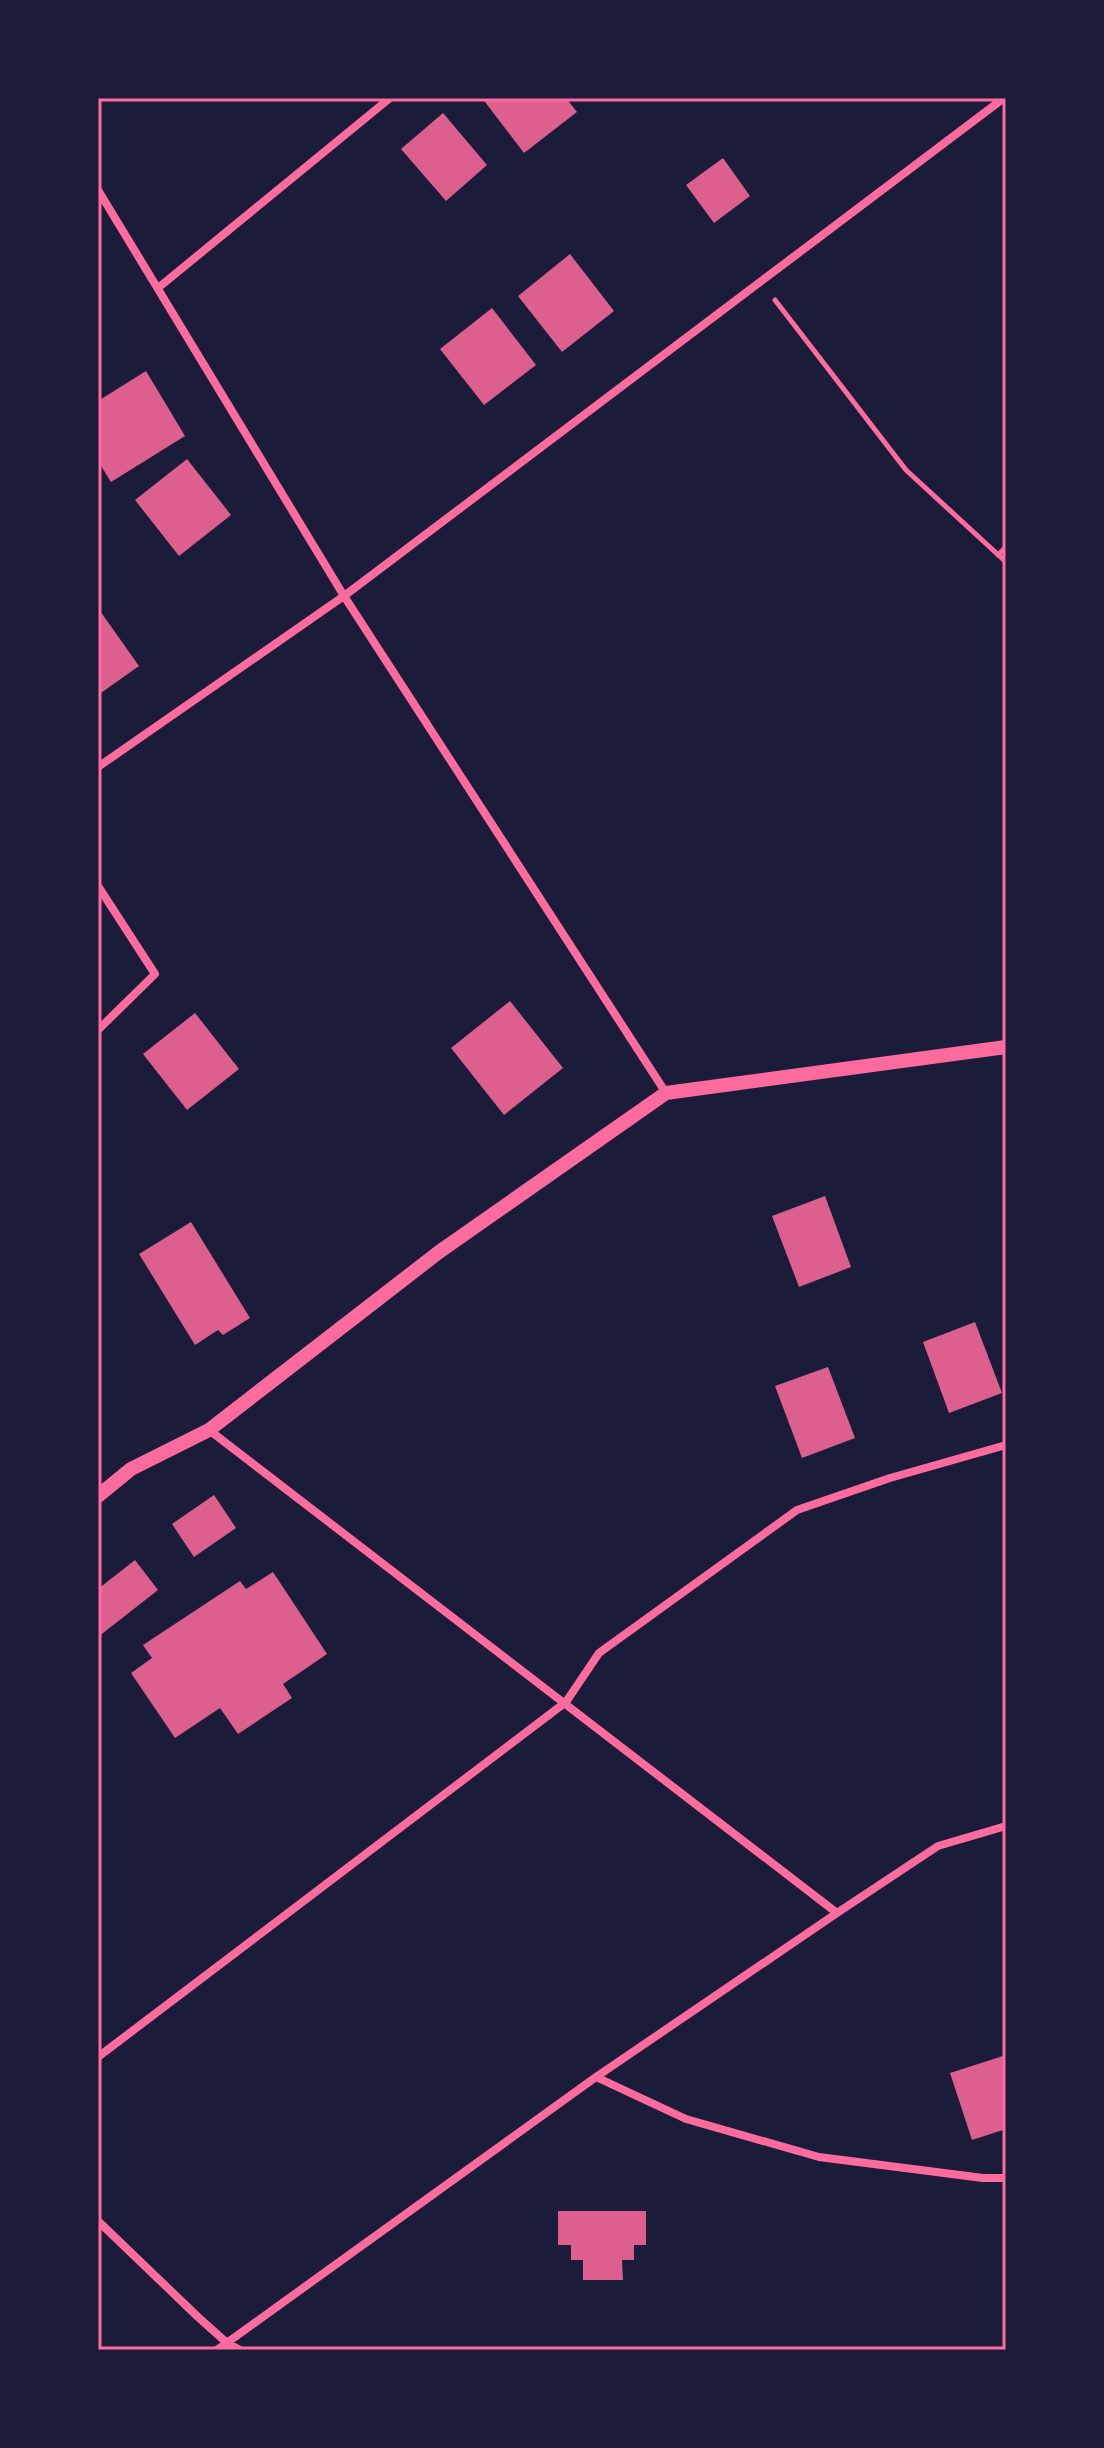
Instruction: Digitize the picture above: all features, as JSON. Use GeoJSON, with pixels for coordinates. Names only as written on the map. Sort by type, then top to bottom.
{"type":"FeatureCollection","features":[{"type":"Feature","properties":{"kind":"street"},"geometry":{"type":"LineString","coordinates":[[158,288],[390,98]]}},
{"type":"Feature","properties":{"kind":"street"},"geometry":{"type":"LineString","coordinates":[[98,767],[344,596],[1004,98]]}},
{"type":"Feature","properties":{"kind":"street"},"geometry":{"type":"LineString","coordinates":[[98,190],[344,596],[666,1093]]}},
{"type":"Feature","properties":{"kind":"street"},"geometry":{"type":"LineString","coordinates":[[98,886],[155,974],[98,1030]]}},
{"type":"Feature","properties":{"kind":"street"},"geometry":{"type":"LineString","coordinates":[[98,1496],[131,1469],[209,1430],[439,1252],[666,1093],[1006,1047]]}},
{"type":"Feature","properties":{"kind":"street"},"geometry":{"type":"LineString","coordinates":[[209,1430],[837,1913]]}},
{"type":"Feature","properties":{"kind":"street"},"geometry":{"type":"LineString","coordinates":[[98,2057],[566,1702],[599,1653],[797,1510],[890,1478],[1006,1445]]}},
{"type":"Feature","properties":{"kind":"street"},"geometry":{"type":"LineString","coordinates":[[217,2350],[596,2077],[837,1913],[938,1846],[1006,1826]]}},
{"type":"Feature","properties":{"kind":"street"},"geometry":{"type":"LineString","coordinates":[[596,2077],[686,2119],[819,2157],[983,2178],[1006,2178]]}},
{"type":"Feature","properties":{"kind":"street"},"geometry":{"type":"LineString","coordinates":[[98,2221],[227,2343],[240,2350]]}},
{"type":"Feature","properties":{"kind":"path"},"geometry":{"type":"LineString","coordinates":[[760,280],[906,470],[1006,562]]}},
{"type":"Feature","properties":{"kind":"path"},"geometry":{"type":"LineString","coordinates":[[998,555],[1006,547]]}},
{"type":"Feature","properties":{"kind":"building"},"geometry":{"type":"Polygon","coordinates":[[[482,98],[566,98],[577,112],[524,153],[482,98]]]}},
{"type":"Feature","properties":{"kind":"building"},"geometry":{"type":"Polygon","coordinates":[[[443,113],[487,165],[446,201],[401,149],[443,113]]]}},
{"type":"Feature","properties":{"kind":"building"},"geometry":{"type":"Polygon","coordinates":[[[723,158],[750,196],[714,223],[686,185],[723,158]]]}},
{"type":"Feature","properties":{"kind":"building"},"geometry":{"type":"Polygon","coordinates":[[[570,254],[614,311],[562,352],[518,296],[570,254]]]}},
{"type":"Feature","properties":{"kind":"building"},"geometry":{"type":"Polygon","coordinates":[[[492,308],[536,365],[484,405],[440,349],[492,308]]]}},
{"type":"Feature","properties":{"kind":"building"},"geometry":{"type":"Polygon","coordinates":[[[146,371],[185,436],[111,482],[98,461],[98,401],[146,371]]]}},
{"type":"Feature","properties":{"kind":"building"},"geometry":{"type":"Polygon","coordinates":[[[187,459],[231,515],[179,556],[135,500],[187,459]]]}},
{"type":"Feature","properties":{"kind":"building"},"geometry":{"type":"Polygon","coordinates":[[[98,608],[139,666],[98,695],[98,608]]]}},
{"type":"Feature","properties":{"kind":"building"},"geometry":{"type":"Polygon","coordinates":[[[510,1001],[563,1068],[504,1115],[451,1048],[510,1001]]]}},
{"type":"Feature","properties":{"kind":"building"},"geometry":{"type":"Polygon","coordinates":[[[195,1013],[239,1069],[187,1110],[143,1054],[195,1013]]]}},
{"type":"Feature","properties":{"kind":"building"},"geometry":{"type":"Polygon","coordinates":[[[825,1196],[851,1267],[799,1287],[772,1216],[825,1196]]]}},
{"type":"Feature","properties":{"kind":"building"},"geometry":{"type":"Polygon","coordinates":[[[191,1222],[250,1318],[223,1335],[218,1330],[195,1345],[139,1254],[191,1222]]]}},
{"type":"Feature","properties":{"kind":"building"},"geometry":{"type":"Polygon","coordinates":[[[975,1322],[1002,1393],[949,1413],[923,1342],[975,1322]]]}},
{"type":"Feature","properties":{"kind":"building"},"geometry":{"type":"Polygon","coordinates":[[[828,1367],[855,1438],[802,1458],[775,1386],[828,1367]]]}},
{"type":"Feature","properties":{"kind":"building"},"geometry":{"type":"Polygon","coordinates":[[[214,1495],[236,1528],[194,1557],[172,1524],[214,1495]]]}},
{"type":"Feature","properties":{"kind":"building"},"geometry":{"type":"Polygon","coordinates":[[[135,1560],[158,1590],[98,1637],[98,1589],[135,1560]]]}},
{"type":"Feature","properties":{"kind":"building"},"geometry":{"type":"Polygon","coordinates":[[[273,1572],[327,1654],[283,1684],[292,1698],[238,1734],[220,1708],[175,1738],[131,1673],[152,1658],[143,1645],[240,1581],[246,1589],[273,1572]]]}},
{"type":"Feature","properties":{"kind":"building"},"geometry":{"type":"Polygon","coordinates":[[[1006,2055],[1006,2129],[972,2140],[950,2073],[1006,2055]]]}},
{"type":"Feature","properties":{"kind":"building"},"geometry":{"type":"Polygon","coordinates":[[[558,2211],[646,2211],[646,2245],[634,2245],[634,2260],[622,2260],[623,2280],[583,2280],[583,2260],[571,2260],[571,2245],[558,2245],[558,2211]]]}}]}
